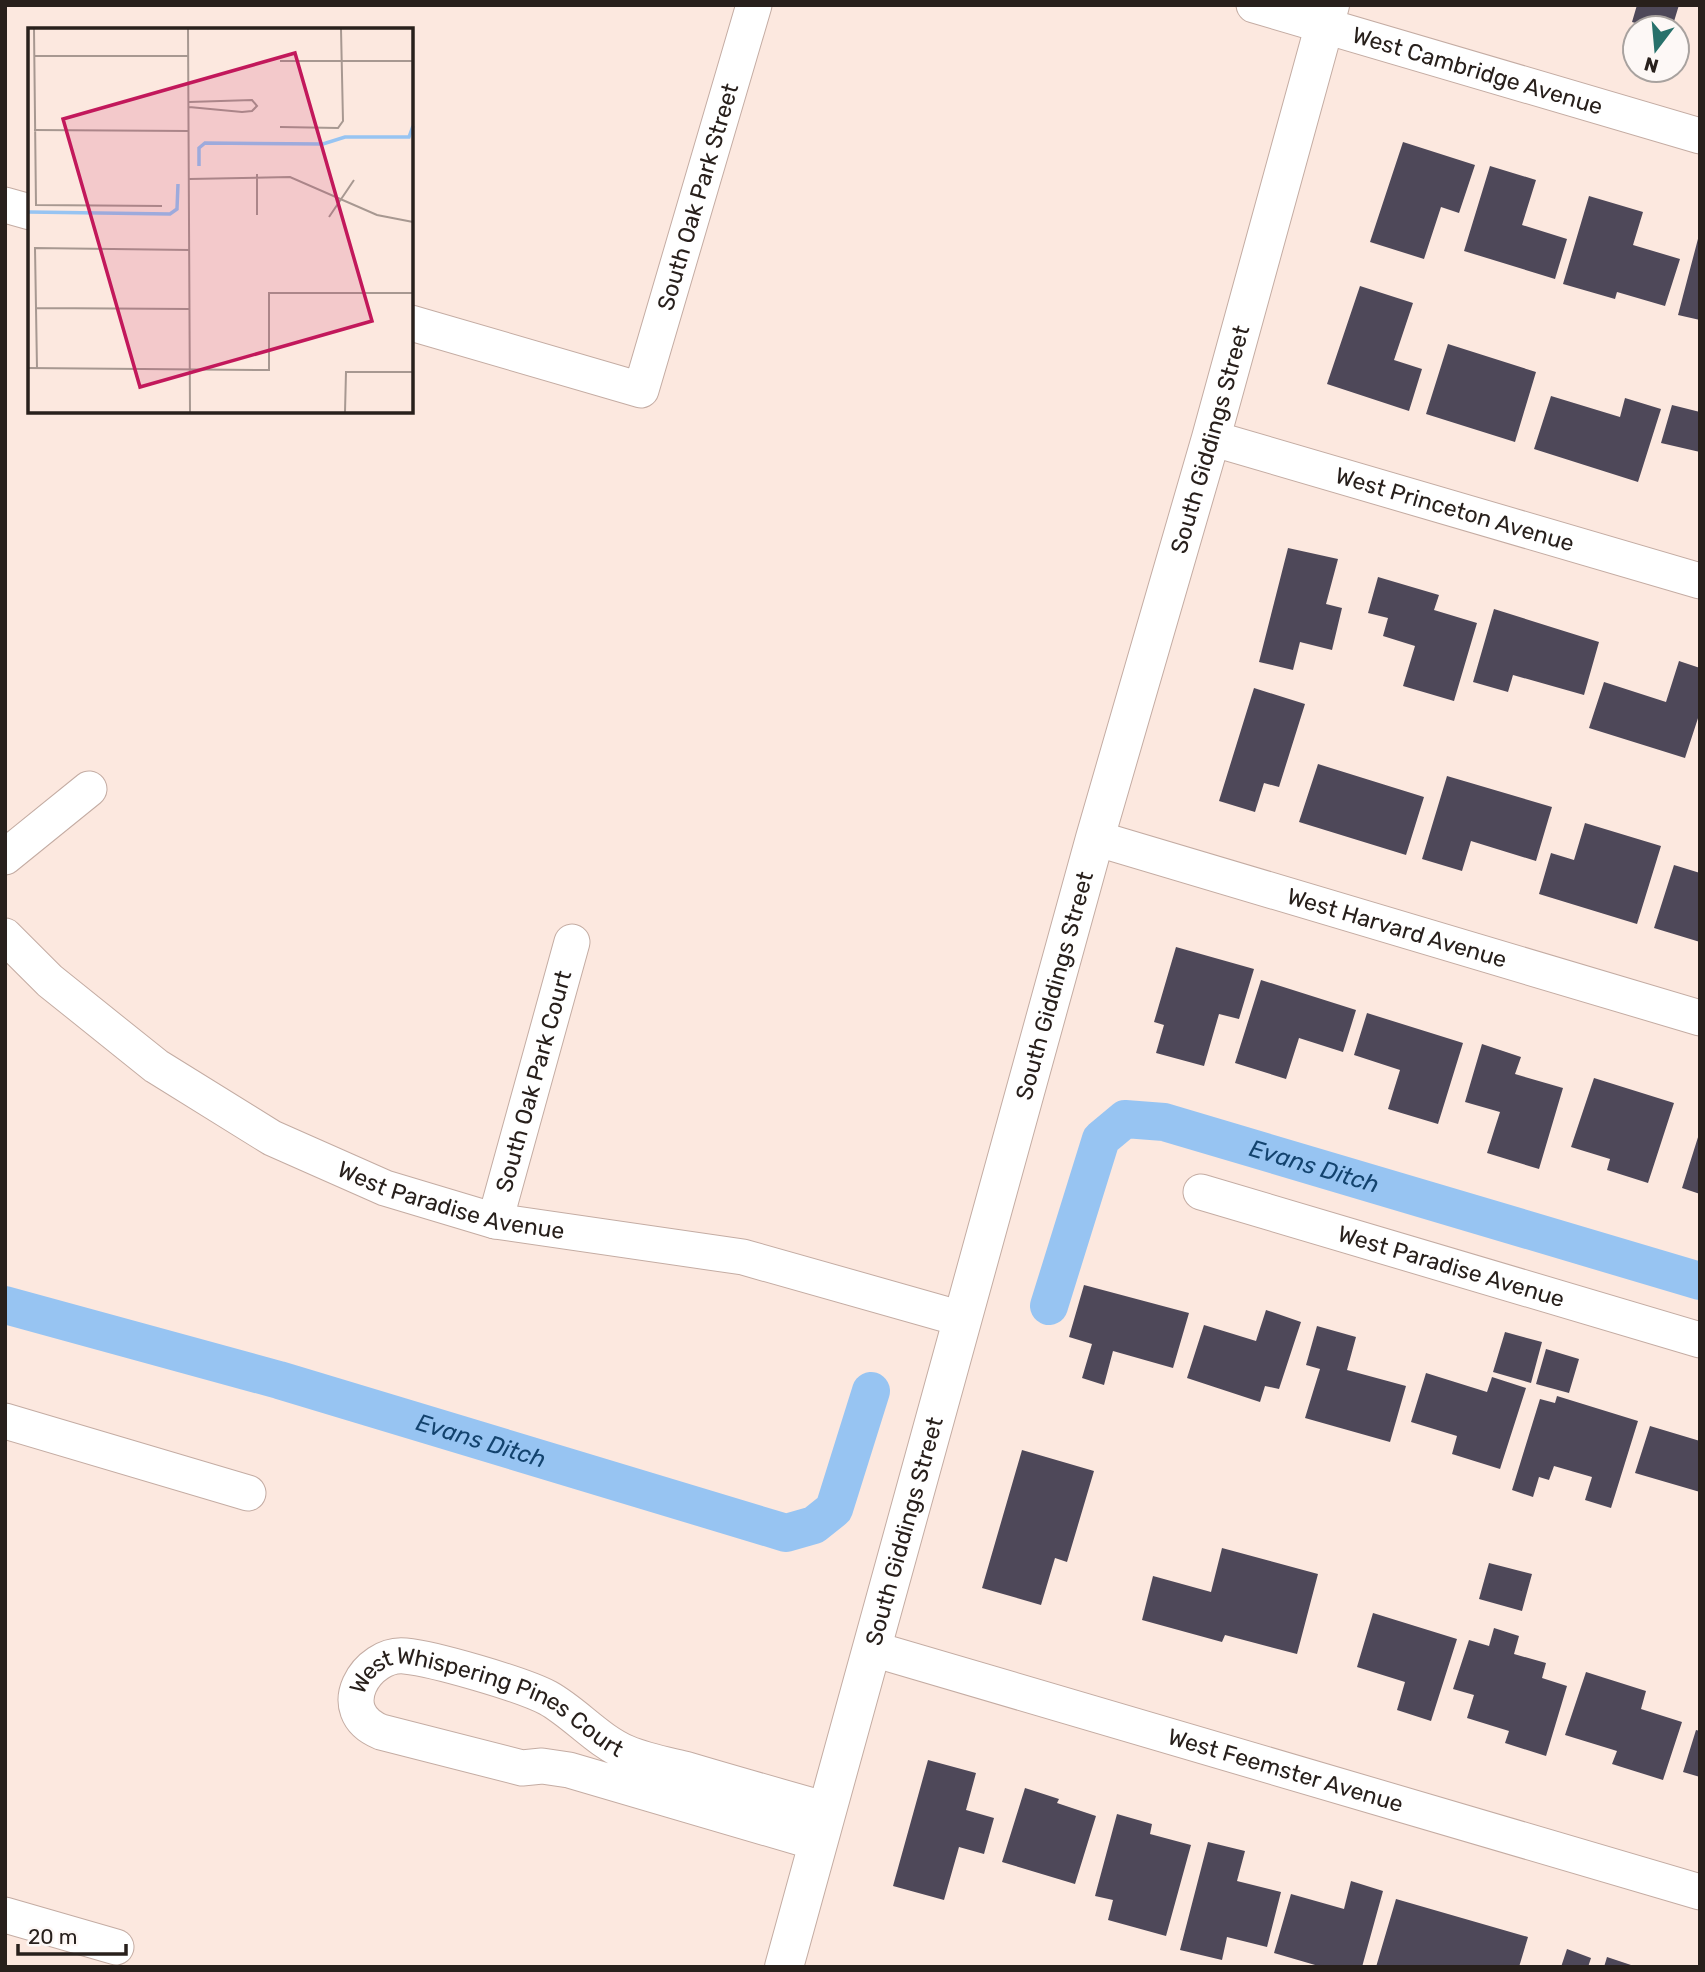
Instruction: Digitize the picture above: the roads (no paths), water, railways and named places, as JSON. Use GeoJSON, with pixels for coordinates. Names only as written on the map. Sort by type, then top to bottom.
{"type":"FeatureCollection","features":[{"type":"Feature","properties":{"kind":"street","name":"South Oak Park Street"},"geometry":{"type":"LineString","coordinates":[[413,324],[641,390],[754,5]]}},
{"type":"Feature","properties":{"kind":"street","name":"West Cambridge Avenue"},"geometry":{"type":"LineString","coordinates":[[1254,5],[1327,16],[1700,136]]}},
{"type":"Feature","properties":{"kind":"street","name":"South Giddings Street"},"geometry":{"type":"LineString","coordinates":[[784,1967],[1095,838],[1211,438],[1327,16]]}},
{"type":"Feature","properties":{"kind":"street"},"geometry":{"type":"LineString","coordinates":[[5,205],[28,211]]}},
{"type":"Feature","properties":{"kind":"street","name":"West Princeton Avenue"},"geometry":{"type":"LineString","coordinates":[[1211,438],[1700,581]]}},
{"type":"Feature","properties":{"kind":"street"},"geometry":{"type":"LineString","coordinates":[[5,857],[89,789]]}},
{"type":"Feature","properties":{"kind":"street","name":"West Harvard Avenue"},"geometry":{"type":"LineString","coordinates":[[1095,838],[1700,1018]]}},
{"type":"Feature","properties":{"kind":"street","name":"West Paradise Avenue"},"geometry":{"type":"LineString","coordinates":[[5,936],[50,981],[156,1066],[272,1138],[385,1188],[495,1221],[743,1257],[962,1319]]}},
{"type":"Feature","properties":{"kind":"street","name":"South Oak Park Court"},"geometry":{"type":"LineString","coordinates":[[495,1221],[572,942]]}},
{"type":"Feature","properties":{"kind":"street","name":"West Paradise Avenue"},"geometry":{"type":"LineString","coordinates":[[1201,1192],[1700,1340]]}},
{"type":"Feature","properties":{"kind":"street"},"geometry":{"type":"LineString","coordinates":[[5,1422],[248,1493]]}},
{"type":"Feature","properties":{"kind":"street","name":"West Feemster Avenue"},"geometry":{"type":"LineString","coordinates":[[873,1649],[1700,1892]]}},
{"type":"Feature","properties":{"kind":"street","name":"West Whispering Pines Court"},"geometry":{"type":"LineString","coordinates":[[402,1655],[476,1674],[547,1698],[625,1752],[822,1826],[569,1770],[542,1766],[522,1768],[381,1732],[366,1726],[359,1717],[355,1701],[359,1685],[371,1667],[402,1655]]}},
{"type":"Feature","properties":{"kind":"street"},"geometry":{"type":"LineString","coordinates":[[5,1915],[116,1947]]}},
{"type":"Feature","properties":{"kind":"waterway","name":"Evans Ditch"},"geometry":{"type":"LineString","coordinates":[[1049,1306],[1101,1139],[1125,1119],[1164,1122],[1700,1281]]}},
{"type":"Feature","properties":{"kind":"waterway","name":"Evans Ditch"},"geometry":{"type":"LineString","coordinates":[[5,1305],[279,1380],[786,1533],[814,1525],[834,1509],[871,1391]]}}]}
